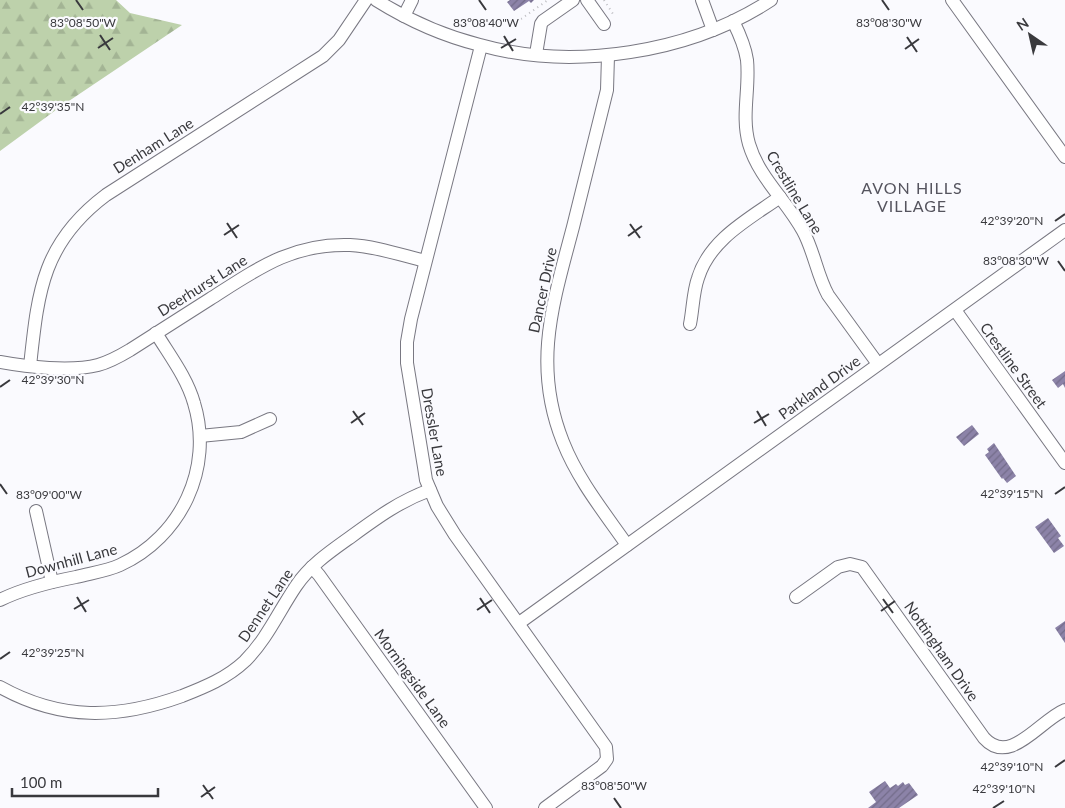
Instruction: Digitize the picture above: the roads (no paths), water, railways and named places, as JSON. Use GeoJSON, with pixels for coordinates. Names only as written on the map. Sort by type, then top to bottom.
{"type":"FeatureCollection","features":[{"type":"Feature","properties":{"kind":"street","name":"Denham Lane"},"geometry":{"type":"LineString","coordinates":[[30,366],[36,312],[44,275],[56,250],[74,224],[106,195],[322,56],[339,40],[366,0]]}},
{"type":"Feature","properties":{"kind":"street"},"geometry":{"type":"LineString","coordinates":[[376,0],[404,16],[481,46],[570,57],[608,56],[654,48],[713,30],[771,0]]}},
{"type":"Feature","properties":{"kind":"street"},"geometry":{"type":"LineString","coordinates":[[404,16],[412,0]]}},
{"type":"Feature","properties":{"kind":"street"},"geometry":{"type":"LineString","coordinates":[[536,54],[543,20],[573,0]]}},
{"type":"Feature","properties":{"kind":"street"},"geometry":{"type":"LineString","coordinates":[[587,0],[604,24]]}},
{"type":"Feature","properties":{"kind":"street"},"geometry":{"type":"LineString","coordinates":[[702,0],[713,30]]}},
{"type":"Feature","properties":{"kind":"street"},"geometry":{"type":"LineString","coordinates":[[952,0],[1065,157]]}},
{"type":"Feature","properties":{"kind":"street","name":"Crestline Lane"},"geometry":{"type":"LineString","coordinates":[[733,21],[747,58],[746,115],[749,143],[759,166],[806,236],[817,270],[828,295],[878,364]]}},
{"type":"Feature","properties":{"kind":"street","name":"Dressler Lane"},"geometry":{"type":"LineString","coordinates":[[481,46],[411,319],[407,357],[408,375],[420,446],[430,490],[443,517],[603,741],[608,753],[602,766],[545,808]]}},
{"type":"Feature","properties":{"kind":"street","name":"Dancer Drive"},"geometry":{"type":"LineString","coordinates":[[608,56],[607,90],[551,311],[546,363],[554,416],[569,457],[588,491],[627,545]]}},
{"type":"Feature","properties":{"kind":"street"},"geometry":{"type":"LineString","coordinates":[[690,324],[697,278],[707,259],[721,240],[729,233],[780,197]]}},
{"type":"Feature","properties":{"kind":"street","name":"Parkland Drive"},"geometry":{"type":"LineString","coordinates":[[520,624],[1065,230]]}},
{"type":"Feature","properties":{"kind":"street","name":"Deerhurst Lane"},"geometry":{"type":"LineString","coordinates":[[0,362],[67,368],[97,365],[120,356],[263,265],[288,254],[303,250],[320,246],[352,245],[378,249],[425,261]]}},
{"type":"Feature","properties":{"kind":"street","name":"Crestline Street"},"geometry":{"type":"LineString","coordinates":[[955,310],[1065,463]]}},
{"type":"Feature","properties":{"kind":"street","name":"Downhill Lane"},"geometry":{"type":"LineString","coordinates":[[0,600],[22,590],[119,565],[146,550],[162,537],[178,516],[192,488],[199,461],[200,436],[196,409],[190,393],[156,333]]}},
{"type":"Feature","properties":{"kind":"street"},"geometry":{"type":"LineString","coordinates":[[200,436],[241,432],[270,420]]}},
{"type":"Feature","properties":{"kind":"street","name":"Dennet Lane"},"geometry":{"type":"LineString","coordinates":[[0,687],[46,707],[73,712],[102,714],[148,707],[202,688],[232,672],[253,652],[269,632],[296,586],[312,567],[329,552],[395,505],[430,490]]}},
{"type":"Feature","properties":{"kind":"street"},"geometry":{"type":"LineString","coordinates":[[36,511],[52,582]]}},
{"type":"Feature","properties":{"kind":"street","name":"Nottingham Drive"},"geometry":{"type":"LineString","coordinates":[[796,597],[844,564],[862,567],[984,738],[996,747],[1010,748],[1065,710]]}},
{"type":"Feature","properties":{"kind":"street","name":"Morningside Lane"},"geometry":{"type":"LineString","coordinates":[[312,567],[486,808]]}},
{"type":"Feature","properties":{"kind":"district","name":"AVON HILLS VILLAGE"},"geometry":{"type":"Point","coordinates":[912,196]}}]}
